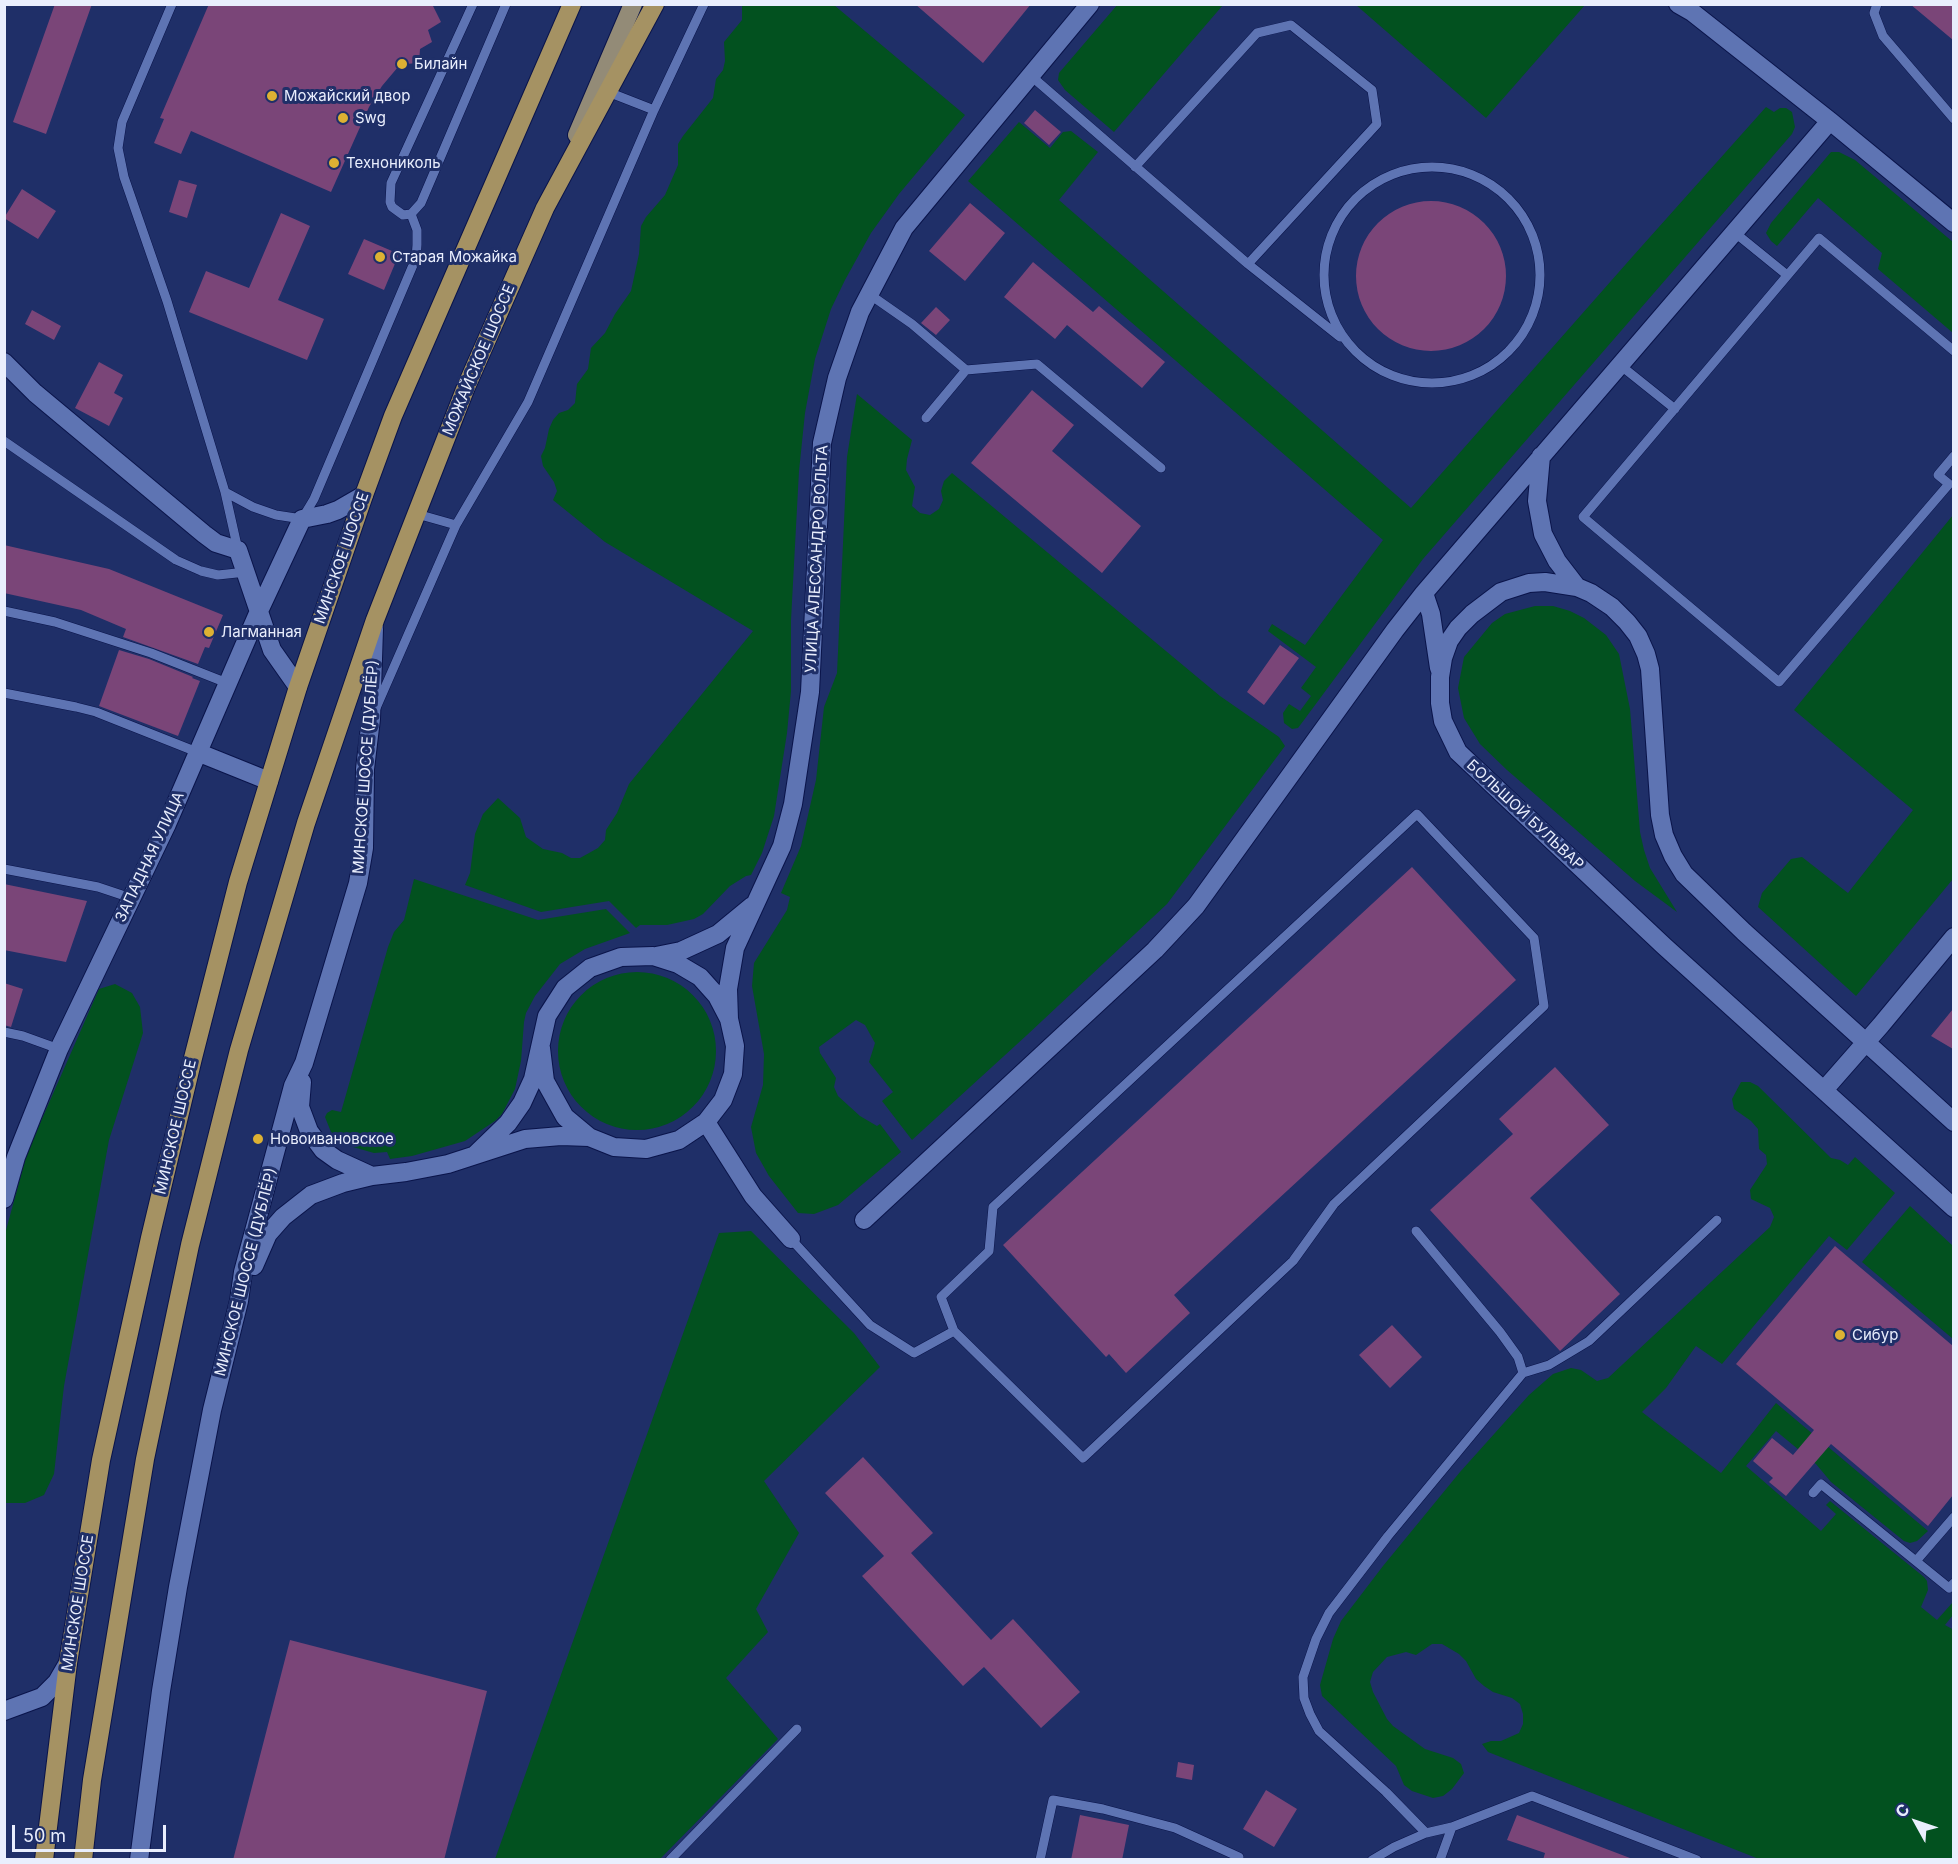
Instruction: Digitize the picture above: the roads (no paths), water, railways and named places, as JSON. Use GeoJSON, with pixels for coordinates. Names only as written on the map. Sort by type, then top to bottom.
{"type":"FeatureCollection","features":[{"type":"Feature","properties":{"kind":"highway","name":"МИНСКОЕ ШОССЕ"},"geometry":{"type":"LineString","coordinates":[[44,1860],[68,1663],[101,1460],[150,1238],[235,893],[298,687],[393,416],[572,4]]}},
{"type":"Feature","properties":{"kind":"highway"},"geometry":{"type":"LineString","coordinates":[[545,208],[655,4]]}},
{"type":"Feature","properties":{"kind":"highway","name":"МОЖАЙСКОЕ ШОССЕ"},"geometry":{"type":"LineString","coordinates":[[375,620],[466,387],[545,208]]}},
{"type":"Feature","properties":{"kind":"highway"},"geometry":{"type":"LineString","coordinates":[[83,1860],[94,1769],[141,1482],[190,1245],[239,1050],[306,823],[375,620]]}},
{"type":"Feature","properties":{"kind":"main road","name":"МОЖАЙСКОЕ ШОССЕ"},"geometry":{"type":"LineString","coordinates":[[545,208],[633,4]]}},
{"type":"Feature","properties":{"kind":"street","name":"УЛИЦА АЛЕССАНДРО ВОЛЬТА"},"geometry":{"type":"LineString","coordinates":[[729,1019],[728,989],[735,948],[774,865],[793,804],[810,692],[822,443],[837,378],[860,312],[904,228],[1089,4]]}},
{"type":"Feature","properties":{"kind":"street"},"geometry":{"type":"LineString","coordinates":[[1678,4],[1692,12],[1830,121],[1953,223]]}},
{"type":"Feature","properties":{"kind":"street"},"geometry":{"type":"LineString","coordinates":[[864,1220],[1155,950],[1196,906],[1424,593],[1830,121]]}},
{"type":"Feature","properties":{"kind":"street"},"geometry":{"type":"LineString","coordinates":[[4,362],[35,393],[204,534],[216,543],[238,550],[272,650],[298,687]]}},
{"type":"Feature","properties":{"kind":"street"},"geometry":{"type":"LineString","coordinates":[[1542,456],[1537,501],[1543,534],[1557,561],[1576,587]]}},
{"type":"Feature","properties":{"kind":"street"},"geometry":{"type":"LineString","coordinates":[[302,519],[338,510],[364,495]]}},
{"type":"Feature","properties":{"kind":"street","name":"ЗАПАДНАЯ УЛИЦА"},"geometry":{"type":"LineString","coordinates":[[4,1198],[16,1157],[59,1049],[167,824],[226,683],[302,519]]}},
{"type":"Feature","properties":{"kind":"street","name":"БОЛЬШОЙ БУЛЬВАР"},"geometry":{"type":"LineString","coordinates":[[1953,1122],[1744,932],[1684,874],[1664,835],[1660,815],[1650,669],[1646,654],[1638,636],[1612,607],[1576,587],[1545,582],[1529,583],[1501,592],[1489,599],[1458,628],[1449,641],[1440,677],[1443,721],[1458,752],[1664,945],[1953,1208]]}},
{"type":"Feature","properties":{"kind":"street"},"geometry":{"type":"LineString","coordinates":[[1424,593],[1431,614],[1440,677]]}},
{"type":"Feature","properties":{"kind":"street","name":"МИНСКОЕ ШОССЕ (ДУБЛЁР)"},"geometry":{"type":"LineString","coordinates":[[139,1860],[161,1692],[178,1587],[212,1410],[239,1301],[243,1272],[290,1097],[304,1062],[358,883],[364,848],[365,769],[371,719],[375,620]]}},
{"type":"Feature","properties":{"kind":"street"},"geometry":{"type":"LineString","coordinates":[[197,752],[268,781]]}},
{"type":"Feature","properties":{"kind":"street"},"geometry":{"type":"LineString","coordinates":[[476,1154],[508,1123],[522,1102],[533,1079],[547,1016],[565,988],[590,968],[610,960],[681,951],[718,934],[758,901]]}},
{"type":"Feature","properties":{"kind":"street"},"geometry":{"type":"LineString","coordinates":[[1824,1090],[1953,937]]}},
{"type":"Feature","properties":{"kind":"street"},"geometry":{"type":"LineString","coordinates":[[541,1048],[545,1081],[565,1117],[589,1137],[614,1147],[646,1149],[679,1140],[706,1122],[723,1100],[733,1074],[735,1046],[729,1019],[717,996],[700,978],[678,964],[653,956]]}},
{"type":"Feature","properties":{"kind":"street"},"geometry":{"type":"LineString","coordinates":[[304,1062],[300,1107],[309,1131],[323,1150],[337,1160],[372,1176]]}},
{"type":"Feature","properties":{"kind":"street"},"geometry":{"type":"LineString","coordinates":[[706,1122],[753,1196],[791,1239]]}},
{"type":"Feature","properties":{"kind":"street"},"geometry":{"type":"LineString","coordinates":[[239,1301],[268,1234],[283,1217],[311,1195],[343,1183],[372,1176],[448,1164],[525,1139],[561,1136],[589,1137]]}},
{"type":"Feature","properties":{"kind":"street"},"geometry":{"type":"LineString","coordinates":[[4,1712],[42,1697],[57,1682],[68,1663]]}},
{"type":"Feature","properties":{"kind":"lane"},"geometry":{"type":"LineString","coordinates":[[172,4],[122,122],[118,148],[124,177],[167,302],[225,492],[238,550]]}},
{"type":"Feature","properties":{"kind":"lane"},"geometry":{"type":"LineString","coordinates":[[473,4],[391,183],[390,202],[392,207],[403,215],[411,214],[421,203],[506,4]]}},
{"type":"Feature","properties":{"kind":"lane"},"geometry":{"type":"LineString","coordinates":[[371,719],[456,525],[528,402],[654,110],[704,4]]}},
{"type":"Feature","properties":{"kind":"lane"},"geometry":{"type":"LineString","coordinates":[[1877,4],[1874,13],[1882,36],[1953,119]]}},
{"type":"Feature","properties":{"kind":"lane"},"geometry":{"type":"LineString","coordinates":[[1135,167],[1257,33],[1291,25],[1372,90],[1377,124],[1248,264]]}},
{"type":"Feature","properties":{"kind":"lane"},"geometry":{"type":"LineString","coordinates":[[1030,75],[1248,264],[1344,340],[1370,365],[1403,380],[1439,384],[1474,376],[1505,356],[1527,328],[1539,294],[1539,257],[1528,224],[1506,196],[1477,176],[1443,167],[1407,169],[1374,183],[1347,206],[1330,237],[1325,260],[1323,272],[1328,307],[1344,340]]}},
{"type":"Feature","properties":{"kind":"lane"},"geometry":{"type":"LineString","coordinates":[[608,92],[654,110]]}},
{"type":"Feature","properties":{"kind":"lane"},"geometry":{"type":"LineString","coordinates":[[225,492],[253,507],[276,515],[302,519],[314,499],[416,258],[417,230],[411,214]]}},
{"type":"Feature","properties":{"kind":"lane"},"geometry":{"type":"LineString","coordinates":[[1734,232],[1788,275]]}},
{"type":"Feature","properties":{"kind":"lane"},"geometry":{"type":"LineString","coordinates":[[1953,351],[1819,238],[1583,517],[1779,682],[1949,484],[1938,475],[1953,456]]}},
{"type":"Feature","properties":{"kind":"lane"},"geometry":{"type":"LineString","coordinates":[[869,294],[912,324],[966,370],[1037,364],[1161,468]]}},
{"type":"Feature","properties":{"kind":"lane"},"geometry":{"type":"LineString","coordinates":[[1620,365],[1675,409]]}},
{"type":"Feature","properties":{"kind":"lane"},"geometry":{"type":"LineString","coordinates":[[926,418],[966,370]]}},
{"type":"Feature","properties":{"kind":"lane"},"geometry":{"type":"LineString","coordinates":[[4,441],[176,560],[201,571],[218,575],[246,572]]}},
{"type":"Feature","properties":{"kind":"lane"},"geometry":{"type":"LineString","coordinates":[[417,513],[456,525]]}},
{"type":"Feature","properties":{"kind":"lane"},"geometry":{"type":"LineString","coordinates":[[4,611],[55,622],[151,653],[226,683]]}},
{"type":"Feature","properties":{"kind":"lane"},"geometry":{"type":"LineString","coordinates":[[4,693],[96,712],[197,752]]}},
{"type":"Feature","properties":{"kind":"lane"},"geometry":{"type":"LineString","coordinates":[[1417,814],[1534,938],[1544,1006],[1334,1204],[1293,1261],[1083,1458],[954,1331],[941,1297],[989,1251],[993,1207],[1417,814]]}},
{"type":"Feature","properties":{"kind":"lane"},"geometry":{"type":"LineString","coordinates":[[4,868],[98,887],[131,898]]}},
{"type":"Feature","properties":{"kind":"lane"},"geometry":{"type":"LineString","coordinates":[[4,1032],[59,1049]]}},
{"type":"Feature","properties":{"kind":"lane"},"geometry":{"type":"LineString","coordinates":[[1426,1833],[1386,1792],[1319,1731],[1304,1698],[1303,1677],[1316,1639],[1329,1613],[1388,1536],[1523,1373],[1549,1365],[1589,1341],[1717,1220]]}},
{"type":"Feature","properties":{"kind":"lane"},"geometry":{"type":"LineString","coordinates":[[1416,1231],[1500,1332],[1518,1357],[1523,1373]]}},
{"type":"Feature","properties":{"kind":"lane"},"geometry":{"type":"LineString","coordinates":[[791,1239],[870,1325],[914,1353],[954,1331]]}},
{"type":"Feature","properties":{"kind":"lane"},"geometry":{"type":"LineString","coordinates":[[1814,1493],[1821,1484],[1949,1588],[1953,1583]]}},
{"type":"Feature","properties":{"kind":"lane"},"geometry":{"type":"LineString","coordinates":[[1916,1561],[1953,1517]]}},
{"type":"Feature","properties":{"kind":"lane"},"geometry":{"type":"LineString","coordinates":[[672,1859],[797,1729]]}},
{"type":"Feature","properties":{"kind":"lane"},"geometry":{"type":"LineString","coordinates":[[1372,1860],[1394,1846],[1426,1833],[1452,1827],[1532,1796],[1697,1860]]}},
{"type":"Feature","properties":{"kind":"lane"},"geometry":{"type":"LineString","coordinates":[[1040,1860],[1053,1800],[1103,1809],[1175,1828],[1239,1858],[1250,1860]]}},
{"type":"Feature","properties":{"kind":"lane"},"geometry":{"type":"LineString","coordinates":[[1440,1860],[1452,1827]]}},
{"type":"Feature","properties":{"kind":"place","name":"Билайн"},"geometry":{"type":"Point","coordinates":[402,64]}},
{"type":"Feature","properties":{"kind":"place","name":"Можайский двор"},"geometry":{"type":"Point","coordinates":[272,96]}},
{"type":"Feature","properties":{"kind":"place","name":"Swg"},"geometry":{"type":"Point","coordinates":[343,118]}},
{"type":"Feature","properties":{"kind":"place","name":"Технониколь"},"geometry":{"type":"Point","coordinates":[334,163]}},
{"type":"Feature","properties":{"kind":"place","name":"Старая Можайка"},"geometry":{"type":"Point","coordinates":[380,257]}},
{"type":"Feature","properties":{"kind":"place","name":"Лагманная"},"geometry":{"type":"Point","coordinates":[209,632]}},
{"type":"Feature","properties":{"kind":"place","name":"Новоивановское"},"geometry":{"type":"Point","coordinates":[258,1139]}},
{"type":"Feature","properties":{"kind":"place","name":"Сибур"},"geometry":{"type":"Point","coordinates":[1840,1335]}}]}
